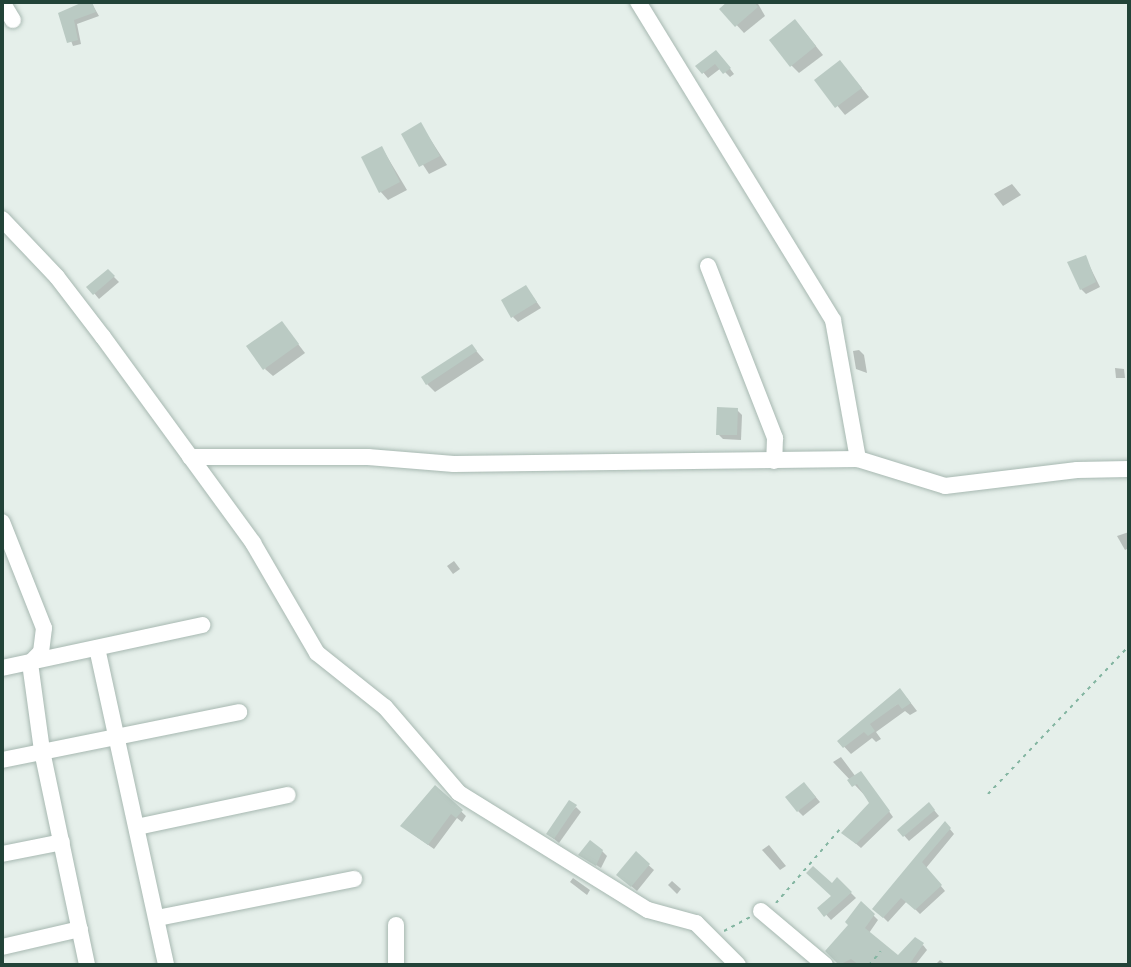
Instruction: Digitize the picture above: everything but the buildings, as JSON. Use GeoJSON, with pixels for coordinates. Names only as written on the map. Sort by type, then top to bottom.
{"type":"FeatureCollection","features":[{"type":"Feature","properties":{"kind":"street"},"geometry":{"type":"LineString","coordinates":[[2,2],[13,20]]}},
{"type":"Feature","properties":{"kind":"street"},"geometry":{"type":"LineString","coordinates":[[638,2],[833,320],[858,459]]}},
{"type":"Feature","properties":{"kind":"street"},"geometry":{"type":"LineString","coordinates":[[3,223],[58,277],[253,543],[317,653],[386,707],[459,793],[648,910],[696,923],[713,936],[738,965]]}},
{"type":"Feature","properties":{"kind":"street"},"geometry":{"type":"LineString","coordinates":[[708,266],[775,438],[774,461]]}},
{"type":"Feature","properties":{"kind":"street"},"geometry":{"type":"LineString","coordinates":[[190,457],[368,457],[454,464],[858,459],[945,486],[1077,470],[1129,469]]}},
{"type":"Feature","properties":{"kind":"street"},"geometry":{"type":"LineString","coordinates":[[2,522],[44,628],[41,652],[30,663]]}},
{"type":"Feature","properties":{"kind":"street"},"geometry":{"type":"LineString","coordinates":[[2,668],[202,625]]}},
{"type":"Feature","properties":{"kind":"street"},"geometry":{"type":"LineString","coordinates":[[97,648],[166,965]]}},
{"type":"Feature","properties":{"kind":"street"},"geometry":{"type":"LineString","coordinates":[[30,663],[42,751],[87,965]]}},
{"type":"Feature","properties":{"kind":"street"},"geometry":{"type":"LineString","coordinates":[[2,760],[239,712]]}},
{"type":"Feature","properties":{"kind":"street"},"geometry":{"type":"LineString","coordinates":[[137,827],[288,795]]}},
{"type":"Feature","properties":{"kind":"street"},"geometry":{"type":"LineString","coordinates":[[2,853],[62,842]]}},
{"type":"Feature","properties":{"kind":"street"},"geometry":{"type":"LineString","coordinates":[[157,918],[354,879]]}},
{"type":"Feature","properties":{"kind":"street"},"geometry":{"type":"LineString","coordinates":[[761,911],[825,965]]}},
{"type":"Feature","properties":{"kind":"street"},"geometry":{"type":"LineString","coordinates":[[392,964],[396,925]]}},
{"type":"Feature","properties":{"kind":"street"},"geometry":{"type":"LineString","coordinates":[[2,947],[80,929]]}},
{"type":"Feature","properties":{"kind":"path"},"geometry":{"type":"LineString","coordinates":[[988,794],[1129,646]]}},
{"type":"Feature","properties":{"kind":"path"},"geometry":{"type":"LineString","coordinates":[[713,936],[776,904],[841,828]]}},
{"type":"Feature","properties":{"kind":"path"},"geometry":{"type":"LineString","coordinates":[[869,965],[881,951]]}}]}
